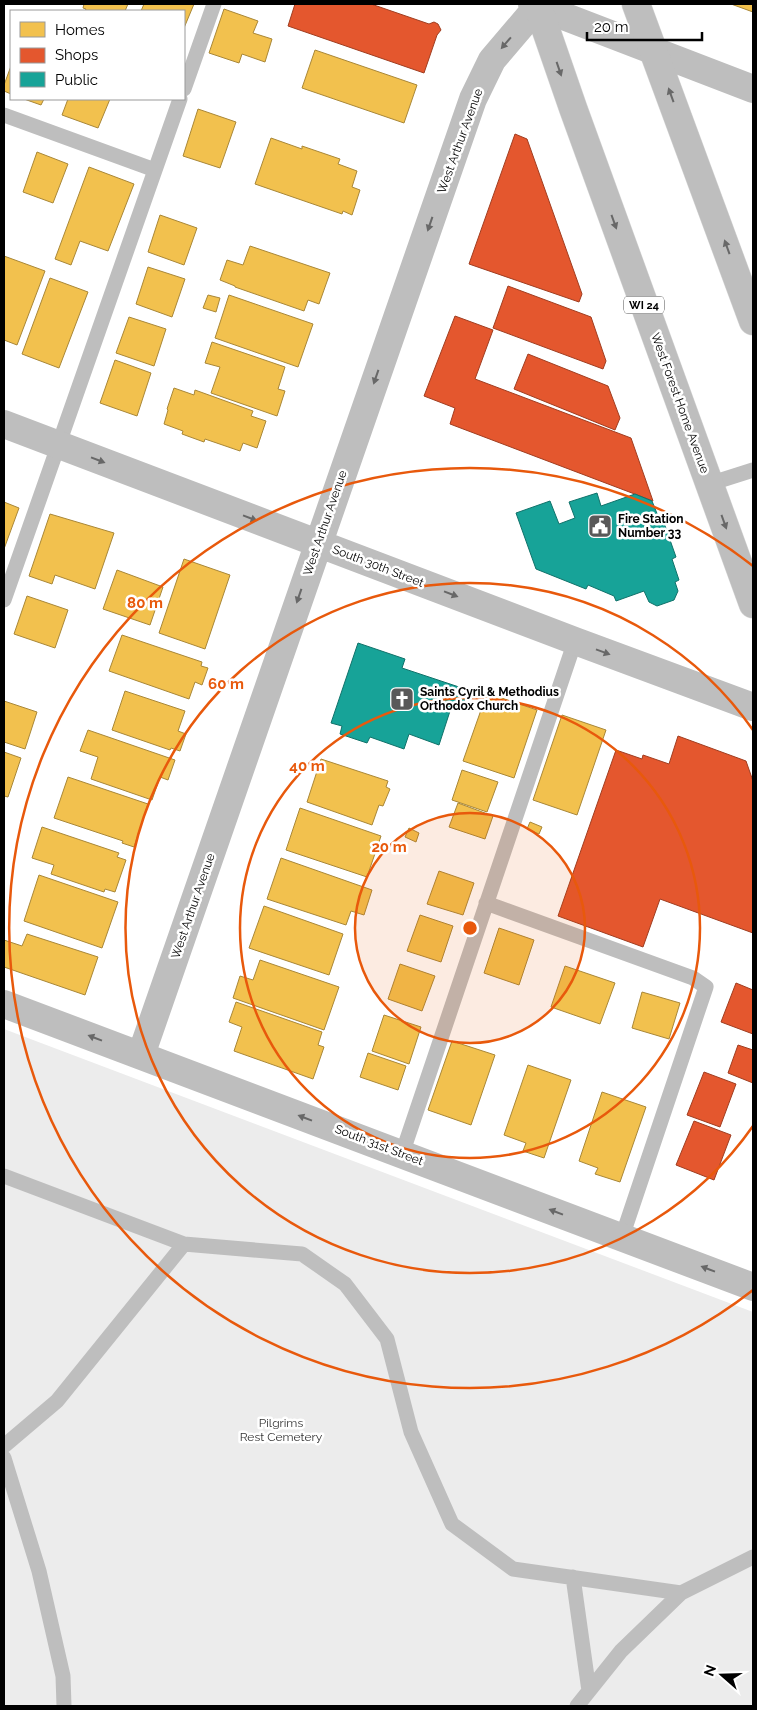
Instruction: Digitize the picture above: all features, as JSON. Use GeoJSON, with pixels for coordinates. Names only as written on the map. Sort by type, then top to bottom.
{"type":"FeatureCollection","features":[{"type":"Feature","properties":{"kind":"street"},"geometry":{"type":"LineString","coordinates":[[536,4],[753,89]]}},
{"type":"Feature","properties":{"kind":"street","name":"West Forest Home Avenue"},"geometry":{"type":"LineString","coordinates":[[536,4],[753,604]]}},
{"type":"Feature","properties":{"kind":"street","name":"West Arthur Avenue"},"geometry":{"type":"LineString","coordinates":[[141,1056],[473,99],[492,60],[536,4]]}},
{"type":"Feature","properties":{"kind":"street"},"geometry":{"type":"LineString","coordinates":[[636,4],[655,51],[753,321]]}},
{"type":"Feature","properties":{"kind":"street","name":"South 30th Street"},"geometry":{"type":"LineString","coordinates":[[4,424],[753,707]]}},
{"type":"Feature","properties":{"kind":"street","name":"South 31st Street"},"geometry":{"type":"LineString","coordinates":[[4,1004],[753,1287]]}},
{"type":"Feature","properties":{"kind":"lane"},"geometry":{"type":"LineString","coordinates":[[185,86],[214,4]]}},
{"type":"Feature","properties":{"kind":"lane"},"geometry":{"type":"LineString","coordinates":[[4,600],[180,100]]}},
{"type":"Feature","properties":{"kind":"lane"},"geometry":{"type":"LineString","coordinates":[[4,115],[155,170]]}},
{"type":"Feature","properties":{"kind":"lane"},"geometry":{"type":"LineString","coordinates":[[710,484],[753,470]]}},
{"type":"Feature","properties":{"kind":"lane"},"geometry":{"type":"LineString","coordinates":[[402,1154],[575,641]]}},
{"type":"Feature","properties":{"kind":"lane"},"geometry":{"type":"LineString","coordinates":[[486,903],[693,978],[706,986],[622,1237]]}},
{"type":"Feature","properties":{"kind":"lane"},"geometry":{"type":"LineString","coordinates":[[4,1176],[184,1244],[302,1254],[345,1284],[387,1339],[411,1432],[452,1524],[512,1569],[680,1593]]}},
{"type":"Feature","properties":{"kind":"lane"},"geometry":{"type":"LineString","coordinates":[[4,1446],[57,1401],[184,1244]]}},
{"type":"Feature","properties":{"kind":"lane"},"geometry":{"type":"LineString","coordinates":[[4,1458],[39,1571],[63,1676],[64,1706]]}},
{"type":"Feature","properties":{"kind":"lane"},"geometry":{"type":"LineString","coordinates":[[577,1706],[621,1651],[680,1593],[753,1558]]}},
{"type":"Feature","properties":{"kind":"lane"},"geometry":{"type":"LineString","coordinates":[[572,1577],[589,1691]]}},
{"type":"Feature","properties":{"kind":"green space","name":"Pilgrims Rest Cemetery"},"geometry":{"type":"Polygon","coordinates":[[[4,1029],[753,1312],[753,1706],[4,1706],[4,1029]]]}},
{"type":"Feature","properties":{"kind":"building: Homes"},"geometry":{"type":"Polygon","coordinates":[[[84,4],[128,4],[125,10],[86,10],[83,8],[84,4]]]}},
{"type":"Feature","properties":{"kind":"building: Homes"},"geometry":{"type":"Polygon","coordinates":[[[144,4],[194,4],[185,26],[185,10],[141,10],[144,4]]]}},
{"type":"Feature","properties":{"kind":"building: Homes"},"geometry":{"type":"Polygon","coordinates":[[[731,4],[753,4],[753,12],[731,4]]]}},
{"type":"Feature","properties":{"kind":"building: Homes"},"geometry":{"type":"Polygon","coordinates":[[[224,9],[258,21],[253,33],[272,39],[265,62],[242,54],[239,63],[209,53],[224,9]]]}},
{"type":"Feature","properties":{"kind":"building: Homes"},"geometry":{"type":"Polygon","coordinates":[[[315,50],[417,85],[404,123],[302,88],[315,50]]]}},
{"type":"Feature","properties":{"kind":"building: Homes"},"geometry":{"type":"Polygon","coordinates":[[[10,69],[10,94],[4,91],[4,85],[10,69]]]}},
{"type":"Feature","properties":{"kind":"building: Homes"},"geometry":{"type":"Polygon","coordinates":[[[27,100],[44,100],[41,105],[27,100]]]}},
{"type":"Feature","properties":{"kind":"building: Homes"},"geometry":{"type":"Polygon","coordinates":[[[68,100],[110,100],[98,128],[62,115],[68,100]]]}},
{"type":"Feature","properties":{"kind":"building: Homes"},"geometry":{"type":"Polygon","coordinates":[[[198,109],[236,122],[220,168],[183,156],[198,109]]]}},
{"type":"Feature","properties":{"kind":"building: Homes"},"geometry":{"type":"Polygon","coordinates":[[[271,138],[340,159],[338,164],[357,171],[352,187],[360,190],[352,215],[343,211],[342,214],[255,184],[271,138]]]}},
{"type":"Feature","properties":{"kind":"building: Homes"},"geometry":{"type":"Polygon","coordinates":[[[37,152],[68,164],[53,203],[23,192],[37,152]]]}},
{"type":"Feature","properties":{"kind":"building: Homes"},"geometry":{"type":"Polygon","coordinates":[[[89,167],[134,184],[108,251],[80,241],[71,265],[55,259],[89,167]]]}},
{"type":"Feature","properties":{"kind":"building: Homes"},"geometry":{"type":"Polygon","coordinates":[[[160,215],[197,228],[184,265],[148,252],[160,215]]]}},
{"type":"Feature","properties":{"kind":"building: Homes"},"geometry":{"type":"Polygon","coordinates":[[[250,246],[330,273],[319,304],[308,300],[304,311],[220,280],[227,260],[243,265],[250,246]]]}},
{"type":"Feature","properties":{"kind":"building: Homes"},"geometry":{"type":"Polygon","coordinates":[[[4,256],[45,271],[17,345],[4,340],[4,256]]]}},
{"type":"Feature","properties":{"kind":"building: Homes"},"geometry":{"type":"Polygon","coordinates":[[[148,267],[185,279],[172,317],[136,304],[148,267]]]}},
{"type":"Feature","properties":{"kind":"building: Homes"},"geometry":{"type":"Polygon","coordinates":[[[50,278],[88,292],[59,368],[22,354],[50,278]]]}},
{"type":"Feature","properties":{"kind":"building: Homes"},"geometry":{"type":"Polygon","coordinates":[[[208,295],[220,298],[216,312],[203,308],[208,295]]]}},
{"type":"Feature","properties":{"kind":"building: Homes"},"geometry":{"type":"Polygon","coordinates":[[[229,295],[313,324],[298,367],[215,338],[229,295]]]}},
{"type":"Feature","properties":{"kind":"building: Homes"},"geometry":{"type":"Polygon","coordinates":[[[129,317],[166,329],[154,366],[116,353],[129,317]]]}},
{"type":"Feature","properties":{"kind":"building: Homes"},"geometry":{"type":"Polygon","coordinates":[[[212,342],[285,367],[278,389],[285,391],[277,416],[211,393],[220,367],[205,363],[212,342]]]}},
{"type":"Feature","properties":{"kind":"building: Homes"},"geometry":{"type":"Polygon","coordinates":[[[115,360],[151,373],[137,416],[100,403],[115,360]]]}},
{"type":"Feature","properties":{"kind":"building: Homes"},"geometry":{"type":"Polygon","coordinates":[[[174,388],[194,395],[195,390],[253,411],[251,416],[266,421],[257,448],[243,443],[240,451],[205,439],[204,442],[182,434],[183,431],[164,424],[174,388]]]}},
{"type":"Feature","properties":{"kind":"building: Homes"},"geometry":{"type":"Polygon","coordinates":[[[4,502],[19,508],[4,549],[4,502]]]}},
{"type":"Feature","properties":{"kind":"building: Homes"},"geometry":{"type":"Polygon","coordinates":[[[50,514],[114,533],[95,589],[55,575],[52,584],[29,576],[50,514]]]}},
{"type":"Feature","properties":{"kind":"building: Homes"},"geometry":{"type":"Polygon","coordinates":[[[184,559],[230,575],[205,649],[159,633],[184,559]]]}},
{"type":"Feature","properties":{"kind":"building: Homes"},"geometry":{"type":"Polygon","coordinates":[[[117,570],[163,587],[150,625],[103,609],[117,570]]]}},
{"type":"Feature","properties":{"kind":"building: Homes"},"geometry":{"type":"Polygon","coordinates":[[[27,596],[68,610],[55,648],[14,634],[27,596]]]}},
{"type":"Feature","properties":{"kind":"building: Homes"},"geometry":{"type":"Polygon","coordinates":[[[122,635],[202,662],[201,666],[208,668],[202,685],[195,682],[189,699],[109,671],[122,635]]]}},
{"type":"Feature","properties":{"kind":"building: Homes"},"geometry":{"type":"Polygon","coordinates":[[[125,691],[185,711],[178,731],[186,734],[180,751],[171,748],[170,750],[112,730],[125,691]]]}},
{"type":"Feature","properties":{"kind":"building: Homes"},"geometry":{"type":"Polygon","coordinates":[[[487,693],[537,710],[514,778],[463,761],[487,693]]]}},
{"type":"Feature","properties":{"kind":"building: Homes"},"geometry":{"type":"Polygon","coordinates":[[[4,701],[37,712],[25,749],[4,742],[4,701]]]}},
{"type":"Feature","properties":{"kind":"building: Homes"},"geometry":{"type":"Polygon","coordinates":[[[562,715],[606,730],[577,815],[533,800],[562,715]]]}},
{"type":"Feature","properties":{"kind":"building: Homes"},"geometry":{"type":"Polygon","coordinates":[[[88,730],[175,760],[168,780],[160,777],[152,800],[91,779],[98,757],[80,751],[88,730]]]}},
{"type":"Feature","properties":{"kind":"building: Homes"},"geometry":{"type":"Polygon","coordinates":[[[4,752],[21,758],[8,797],[4,796],[4,752]]]}},
{"type":"Feature","properties":{"kind":"building: Homes"},"geometry":{"type":"Polygon","coordinates":[[[321,759],[388,781],[386,787],[390,789],[383,806],[379,805],[372,825],[307,802],[321,759]]]}},
{"type":"Feature","properties":{"kind":"building: Homes"},"geometry":{"type":"Polygon","coordinates":[[[462,770],[498,782],[487,812],[452,800],[462,770]]]}},
{"type":"Feature","properties":{"kind":"building: Homes"},"geometry":{"type":"Polygon","coordinates":[[[68,777],[148,804],[134,847],[122,843],[123,841],[54,818],[68,777]]]}},
{"type":"Feature","properties":{"kind":"building: Homes"},"geometry":{"type":"Polygon","coordinates":[[[458,803],[493,816],[485,839],[449,827],[458,803]]]}},
{"type":"Feature","properties":{"kind":"building: Homes"},"geometry":{"type":"Polygon","coordinates":[[[300,808],[381,836],[367,877],[286,850],[300,808]]]}},
{"type":"Feature","properties":{"kind":"building: Homes"},"geometry":{"type":"Polygon","coordinates":[[[530,822],[542,827],[539,834],[527,829],[530,822]]]}},
{"type":"Feature","properties":{"kind":"building: Homes"},"geometry":{"type":"Polygon","coordinates":[[[42,827],[119,853],[117,857],[126,860],[115,892],[105,889],[104,892],[51,874],[54,865],[32,858],[42,827]]]}},
{"type":"Feature","properties":{"kind":"building: Homes"},"geometry":{"type":"Polygon","coordinates":[[[409,828],[419,833],[416,842],[405,837],[409,828]]]}},
{"type":"Feature","properties":{"kind":"building: Homes"},"geometry":{"type":"Polygon","coordinates":[[[281,858],[372,890],[364,915],[351,911],[346,925],[267,899],[281,858]]]}},
{"type":"Feature","properties":{"kind":"building: Homes"},"geometry":{"type":"Polygon","coordinates":[[[439,871],[474,883],[463,915],[427,904],[439,871]]]}},
{"type":"Feature","properties":{"kind":"building: Homes"},"geometry":{"type":"Polygon","coordinates":[[[39,875],[118,902],[102,948],[24,921],[39,875]]]}},
{"type":"Feature","properties":{"kind":"building: Homes"},"geometry":{"type":"Polygon","coordinates":[[[264,906],[343,934],[329,975],[249,948],[264,906]]]}},
{"type":"Feature","properties":{"kind":"building: Homes"},"geometry":{"type":"Polygon","coordinates":[[[420,915],[453,926],[441,962],[407,951],[420,915]]]}},
{"type":"Feature","properties":{"kind":"building: Homes"},"geometry":{"type":"Polygon","coordinates":[[[499,928],[534,940],[519,985],[484,973],[499,928]]]}},
{"type":"Feature","properties":{"kind":"building: Homes"},"geometry":{"type":"Polygon","coordinates":[[[27,934],[98,957],[85,995],[4,967],[4,940],[22,946],[27,934]]]}},
{"type":"Feature","properties":{"kind":"building: Homes"},"geometry":{"type":"Polygon","coordinates":[[[260,960],[339,987],[324,1030],[233,998],[240,976],[253,980],[260,960]]]}},
{"type":"Feature","properties":{"kind":"building: Homes"},"geometry":{"type":"Polygon","coordinates":[[[400,964],[435,976],[422,1011],[388,999],[400,964]]]}},
{"type":"Feature","properties":{"kind":"building: Homes"},"geometry":{"type":"Polygon","coordinates":[[[565,966],[615,983],[600,1024],[551,1007],[565,966]]]}},
{"type":"Feature","properties":{"kind":"building: Homes"},"geometry":{"type":"Polygon","coordinates":[[[642,992],[680,1003],[669,1039],[632,1028],[642,992]]]}},
{"type":"Feature","properties":{"kind":"building: Homes"},"geometry":{"type":"Polygon","coordinates":[[[236,1002],[322,1032],[318,1045],[324,1047],[313,1079],[234,1051],[242,1027],[229,1022],[236,1002]]]}},
{"type":"Feature","properties":{"kind":"building: Homes"},"geometry":{"type":"Polygon","coordinates":[[[384,1015],[421,1027],[409,1064],[372,1051],[384,1015]]]}},
{"type":"Feature","properties":{"kind":"building: Homes"},"geometry":{"type":"Polygon","coordinates":[[[452,1041],[495,1055],[471,1125],[428,1110],[452,1041]]]}},
{"type":"Feature","properties":{"kind":"building: Homes"},"geometry":{"type":"Polygon","coordinates":[[[368,1053],[406,1066],[398,1090],[360,1077],[368,1053]]]}},
{"type":"Feature","properties":{"kind":"building: Homes"},"geometry":{"type":"Polygon","coordinates":[[[528,1065],[571,1080],[544,1158],[523,1151],[526,1143],[504,1135],[528,1065]]]}},
{"type":"Feature","properties":{"kind":"building: Homes"},"geometry":{"type":"Polygon","coordinates":[[[602,1092],[646,1107],[620,1182],[595,1174],[598,1168],[579,1161],[602,1092]]]}},
{"type":"Feature","properties":{"kind":"building: Shops"},"geometry":{"type":"Polygon","coordinates":[[[295,4],[371,4],[429,24],[434,22],[438,24],[441,30],[437,35],[424,73],[288,26],[295,4]]]}},
{"type":"Feature","properties":{"kind":"building: Shops"},"geometry":{"type":"Polygon","coordinates":[[[515,134],[527,139],[582,294],[579,302],[469,264],[515,134]]]}},
{"type":"Feature","properties":{"kind":"building: Shops"},"geometry":{"type":"Polygon","coordinates":[[[508,286],[591,317],[606,361],[603,369],[493,328],[508,286]]]}},
{"type":"Feature","properties":{"kind":"building: Shops"},"geometry":{"type":"Polygon","coordinates":[[[455,316],[493,330],[475,379],[631,438],[653,501],[450,424],[455,408],[424,396],[455,316]]]}},
{"type":"Feature","properties":{"kind":"building: Shops"},"geometry":{"type":"Polygon","coordinates":[[[528,354],[608,386],[620,418],[615,430],[514,389],[528,354]]]}},
{"type":"Feature","properties":{"kind":"building: Shops"},"geometry":{"type":"Polygon","coordinates":[[[678,736],[746,761],[753,781],[753,933],[660,899],[643,947],[558,916],[616,750],[642,759],[643,755],[669,764],[678,736]]]}},
{"type":"Feature","properties":{"kind":"building: Shops"},"geometry":{"type":"Polygon","coordinates":[[[736,983],[753,990],[753,1034],[721,1022],[736,983]]]}},
{"type":"Feature","properties":{"kind":"building: Shops"},"geometry":{"type":"Polygon","coordinates":[[[738,1045],[753,1050],[753,1083],[728,1073],[738,1045]]]}},
{"type":"Feature","properties":{"kind":"building: Shops"},"geometry":{"type":"Polygon","coordinates":[[[704,1072],[736,1084],[720,1127],[687,1115],[704,1072]]]}},
{"type":"Feature","properties":{"kind":"building: Shops"},"geometry":{"type":"Polygon","coordinates":[[[694,1121],[731,1135],[714,1180],[676,1165],[694,1121]]]}},
{"type":"Feature","properties":{"kind":"building: Public"},"geometry":{"type":"Polygon","coordinates":[[[597,493],[601,506],[635,494],[652,501],[660,521],[663,520],[676,557],[672,559],[679,580],[675,582],[678,591],[674,600],[657,606],[649,602],[644,591],[616,601],[614,596],[588,585],[586,589],[536,569],[516,513],[550,501],[559,524],[575,518],[569,502],[597,493]]]}},
{"type":"Feature","properties":{"kind":"building: Public","name":"Saints Cyril & Methodius Orthodox Church"},"geometry":{"type":"Polygon","coordinates":[[[358,643],[405,659],[402,668],[468,690],[461,711],[451,708],[439,745],[409,734],[404,749],[370,737],[367,743],[340,734],[342,726],[331,723],[358,643]]]}},
{"type":"Feature","properties":{"kind":"place","name":"Fire Station Number 33"},"geometry":{"type":"Point","coordinates":[600,526]}},
{"type":"Feature","properties":{"kind":"place","name":"Saints Cyril & Methodius Orthodox Church"},"geometry":{"type":"Point","coordinates":[402,699]}}]}
